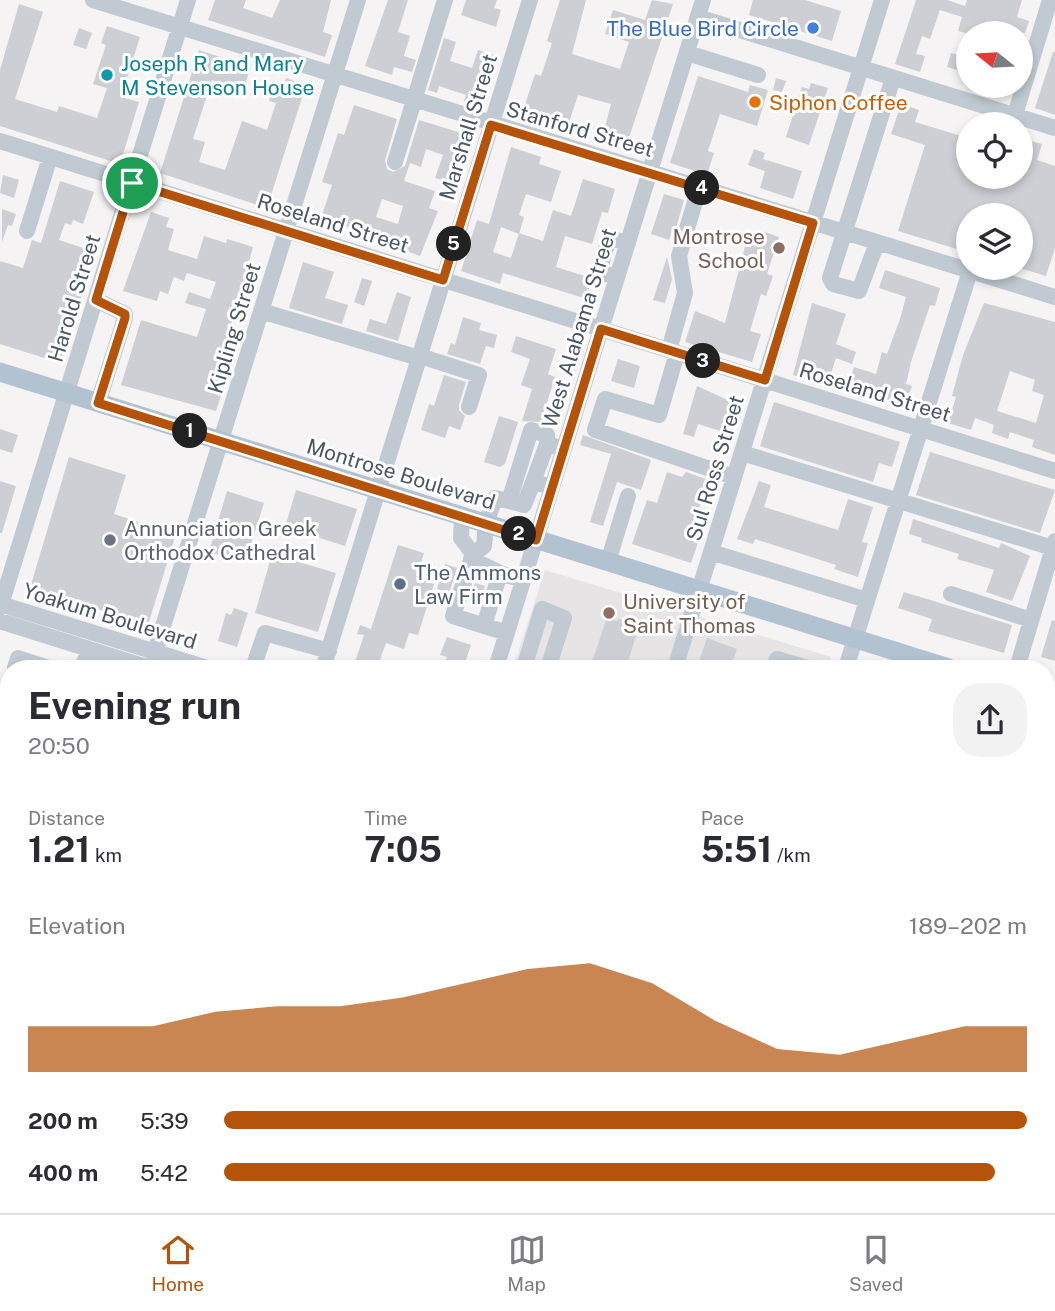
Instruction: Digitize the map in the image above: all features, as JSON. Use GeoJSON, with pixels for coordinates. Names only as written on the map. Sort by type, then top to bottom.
{"type":"FeatureCollection","features":[{"type":"Feature","properties":{"kind":"main road","name":"Montrose Boulevard"},"geometry":{"type":"LineString","coordinates":[[0,372],[923,660]]}},
{"type":"Feature","properties":{"kind":"street","name":"Stanford Street"},"geometry":{"type":"LineString","coordinates":[[93,0],[956,267]]}},
{"type":"Feature","properties":{"kind":"street","name":"Harold Street"},"geometry":{"type":"LineString","coordinates":[[0,609],[67,393],[102,303],[132,183],[188,0]]}},
{"type":"Feature","properties":{"kind":"street","name":"Kipling Street"},"geometry":{"type":"LineString","coordinates":[[153,660],[358,0]]}},
{"type":"Feature","properties":{"kind":"street"},"geometry":{"type":"LineString","coordinates":[[395,162],[445,0]]}},
{"type":"Feature","properties":{"kind":"street","name":"Marshall Street"},"geometry":{"type":"LineString","coordinates":[[325,660],[530,0]]}},
{"type":"Feature","properties":{"kind":"street","name":"West Alabama Street"},"geometry":{"type":"LineString","coordinates":[[499,660],[703,0]]}},
{"type":"Feature","properties":{"kind":"street","name":"Sul Ross Street"},"geometry":{"type":"LineString","coordinates":[[677,660],[882,0]]}},
{"type":"Feature","properties":{"kind":"street"},"geometry":{"type":"LineString","coordinates":[[1016,112],[1050,0]]}},
{"type":"Feature","properties":{"kind":"street"},"geometry":{"type":"LineString","coordinates":[[698,17],[1005,112]]}},
{"type":"Feature","properties":{"kind":"street"},"geometry":{"type":"LineString","coordinates":[[687,53],[758,75]]}},
{"type":"Feature","properties":{"kind":"street"},"geometry":{"type":"LineString","coordinates":[[877,243],[862,287],[855,292],[833,284],[830,278],[893,78]]}},
{"type":"Feature","properties":{"kind":"street"},"geometry":{"type":"LineString","coordinates":[[1033,121],[1055,128]]}},
{"type":"Feature","properties":{"kind":"street","name":"Roseland Street"},"geometry":{"type":"LineString","coordinates":[[0,141],[1055,471]]}},
{"type":"Feature","properties":{"kind":"street"},"geometry":{"type":"LineString","coordinates":[[27,231],[50,157]]}},
{"type":"Feature","properties":{"kind":"street"},"geometry":{"type":"LineString","coordinates":[[699,187],[679,256],[685,293],[659,415],[605,400],[595,430],[734,477]]}},
{"type":"Feature","properties":{"kind":"street"},"geometry":{"type":"LineString","coordinates":[[848,660],[967,280]]}},
{"type":"Feature","properties":{"kind":"street","name":"Stanford Street"},"geometry":{"type":"LineString","coordinates":[[998,280],[1055,298]]}},
{"type":"Feature","properties":{"kind":"street"},"geometry":{"type":"LineString","coordinates":[[98,403],[125,314],[102,303]]}},
{"type":"Feature","properties":{"kind":"street"},"geometry":{"type":"LineString","coordinates":[[261,311],[479,376],[469,407]]}},
{"type":"Feature","properties":{"kind":"street"},"geometry":{"type":"LineString","coordinates":[[507,633],[453,616],[472,557],[484,546],[486,524],[495,498],[524,505],[547,444],[547,435],[531,430],[509,501]]}},
{"type":"Feature","properties":{"kind":"street"},"geometry":{"type":"LineString","coordinates":[[547,444],[564,449]]}},
{"type":"Feature","properties":{"kind":"street"},"geometry":{"type":"LineString","coordinates":[[742,453],[1054,548],[1019,660]]}},
{"type":"Feature","properties":{"kind":"street"},"geometry":{"type":"LineString","coordinates":[[533,482],[552,487]]}},
{"type":"Feature","properties":{"kind":"street"},"geometry":{"type":"LineString","coordinates":[[608,562],[628,496]]}},
{"type":"Feature","properties":{"kind":"street"},"geometry":{"type":"LineString","coordinates":[[462,516],[461,538],[472,557],[500,573],[523,579]]}},
{"type":"Feature","properties":{"kind":"street"},"geometry":{"type":"LineString","coordinates":[[711,552],[867,600]]}},
{"type":"Feature","properties":{"kind":"street"},"geometry":{"type":"LineString","coordinates":[[484,626],[500,573]]}},
{"type":"Feature","properties":{"kind":"street"},"geometry":{"type":"LineString","coordinates":[[951,594],[1031,620]]}},
{"type":"Feature","properties":{"kind":"street"},"geometry":{"type":"LineString","coordinates":[[526,660],[542,608],[564,618],[551,660]]}},
{"type":"Feature","properties":{"kind":"street","name":"Yoakum Boulevard"},"geometry":{"type":"LineString","coordinates":[[0,609],[89,649],[124,660]]}},
{"type":"Feature","properties":{"kind":"street","name":"Yoakum Boulevard"},"geometry":{"type":"LineString","coordinates":[[0,609],[182,660]]}},
{"type":"Feature","properties":{"kind":"street"},"geometry":{"type":"LineString","coordinates":[[256,660],[265,633],[328,651]]}},
{"type":"Feature","properties":{"kind":"street"},"geometry":{"type":"LineString","coordinates":[[85,660],[89,649]]}},
{"type":"Feature","properties":{"kind":"shaded area","name":"University of Saint Thomas"},"geometry":{"type":"Polygon","coordinates":[[[545,570],[831,657],[830,660],[516,660],[545,570]]]}},
{"type":"Feature","properties":{"kind":"building"},"geometry":{"type":"Polygon","coordinates":[[[215,0],[246,0],[243,8],[272,18],[280,0],[331,0],[323,32],[332,35],[325,57],[208,20],[215,0]]]}},
{"type":"Feature","properties":{"kind":"building"},"geometry":{"type":"Polygon","coordinates":[[[388,0],[408,0],[398,32],[410,36],[404,56],[416,60],[412,72],[394,67],[392,75],[365,66],[388,0]]]}},
{"type":"Feature","properties":{"kind":"building"},"geometry":{"type":"Polygon","coordinates":[[[466,0],[497,0],[494,8],[501,10],[496,27],[461,15],[466,0]]]}},
{"type":"Feature","properties":{"kind":"building"},"geometry":{"type":"Polygon","coordinates":[[[560,0],[586,0],[572,54],[620,69],[629,42],[605,34],[613,10],[645,20],[652,0],[673,4],[625,150],[601,142],[611,104],[578,95],[567,129],[522,114],[535,74],[541,76],[552,43],[547,41],[560,0]]]}},
{"type":"Feature","properties":{"kind":"building","name":"The Blue Bird Circle"},"geometry":{"type":"Polygon","coordinates":[[[753,0],[805,0],[841,11],[832,41],[749,15],[753,0]]]}},
{"type":"Feature","properties":{"kind":"building"},"geometry":{"type":"Polygon","coordinates":[[[916,0],[947,0],[965,6],[967,0],[1022,0],[1017,17],[1029,21],[961,21],[962,17],[940,10],[930,39],[922,36],[916,54],[925,56],[920,72],[895,64],[916,0]]]}},
{"type":"Feature","properties":{"kind":"building"},"geometry":{"type":"Polygon","coordinates":[[[19,4],[43,12],[15,99],[57,112],[59,106],[97,118],[107,88],[93,84],[106,45],[101,43],[107,26],[140,37],[121,97],[139,102],[120,164],[0,126],[0,70],[19,4]]]}},
{"type":"Feature","properties":{"kind":"building"},"geometry":{"type":"Polygon","coordinates":[[[79,28],[92,33],[86,49],[73,45],[79,28]]]}},
{"type":"Feature","properties":{"kind":"building"},"geometry":{"type":"Polygon","coordinates":[[[444,38],[456,42],[450,61],[472,68],[478,50],[497,56],[480,106],[464,101],[466,95],[439,86],[437,93],[428,90],[444,38]]]}},
{"type":"Feature","properties":{"kind":"building"},"geometry":{"type":"Polygon","coordinates":[[[199,50],[251,67],[243,90],[212,80],[193,139],[205,142],[199,162],[225,170],[242,121],[267,130],[276,103],[269,101],[274,84],[284,87],[286,78],[306,85],[267,208],[160,173],[199,50]]]}},
{"type":"Feature","properties":{"kind":"building"},"geometry":{"type":"Polygon","coordinates":[[[1055,52],[1055,115],[1035,108],[1055,52]]]}},
{"type":"Feature","properties":{"kind":"building"},"geometry":{"type":"Polygon","coordinates":[[[951,53],[956,54],[956,70],[947,67],[951,53]]]}},
{"type":"Feature","properties":{"kind":"building"},"geometry":{"type":"Polygon","coordinates":[[[698,76],[748,92],[750,85],[768,90],[757,126],[720,114],[708,151],[714,153],[707,175],[670,163],[698,76]]]}},
{"type":"Feature","properties":{"kind":"building"},"geometry":{"type":"Polygon","coordinates":[[[776,78],[786,81],[782,92],[773,90],[776,78]]]}},
{"type":"Feature","properties":{"kind":"building"},"geometry":{"type":"Polygon","coordinates":[[[811,83],[828,88],[809,145],[786,137],[802,87],[809,89],[811,83]]]}},
{"type":"Feature","properties":{"kind":"building"},"geometry":{"type":"Polygon","coordinates":[[[901,104],[919,110],[915,122],[956,134],[956,189],[1033,189],[1033,142],[1042,144],[1037,160],[1055,166],[1055,248],[1046,276],[1033,272],[1033,203],[956,203],[956,249],[898,231],[925,145],[891,134],[901,104]]]}},
{"type":"Feature","properties":{"kind":"building"},"geometry":{"type":"Polygon","coordinates":[[[354,105],[397,119],[385,160],[387,169],[393,172],[405,166],[419,120],[471,136],[456,184],[435,178],[443,155],[426,149],[421,167],[410,163],[404,181],[435,191],[429,208],[438,211],[420,256],[369,237],[367,241],[355,237],[358,230],[321,218],[332,185],[322,182],[338,133],[344,135],[354,105]],[[382,199],[376,217],[398,224],[403,206],[382,199]]]}},
{"type":"Feature","properties":{"kind":"building"},"geometry":{"type":"Polygon","coordinates":[[[511,147],[541,157],[539,164],[561,171],[551,202],[526,194],[519,215],[524,217],[519,233],[543,241],[553,210],[571,216],[583,179],[615,189],[608,213],[602,212],[592,244],[565,236],[556,267],[591,278],[587,299],[503,273],[500,284],[461,271],[477,220],[489,224],[511,147]],[[501,227],[493,252],[511,258],[519,234],[501,227]]]}},
{"type":"Feature","properties":{"kind":"building"},"geometry":{"type":"Polygon","coordinates":[[[754,149],[765,153],[763,159],[802,171],[793,199],[760,188],[765,171],[748,165],[754,149]]]}},
{"type":"Feature","properties":{"kind":"building"},"geometry":{"type":"Polygon","coordinates":[[[3,175],[19,180],[14,198],[0,193],[3,175]]]}},
{"type":"Feature","properties":{"kind":"building"},"geometry":{"type":"Polygon","coordinates":[[[60,181],[94,192],[83,224],[73,220],[71,225],[65,223],[59,240],[89,250],[87,258],[93,260],[60,363],[0,344],[0,261],[23,268],[32,240],[41,243],[60,181]]]}},
{"type":"Feature","properties":{"kind":"building"},"geometry":{"type":"Polygon","coordinates":[[[664,194],[684,200],[675,232],[672,231],[669,240],[651,234],[664,194]]]}},
{"type":"Feature","properties":{"kind":"building"},"geometry":{"type":"Polygon","coordinates":[[[2,209],[16,214],[12,226],[8,225],[2,242],[2,209]]]}},
{"type":"Feature","properties":{"kind":"building"},"geometry":{"type":"Polygon","coordinates":[[[151,212],[169,218],[166,227],[174,229],[168,250],[197,259],[204,236],[226,243],[227,239],[253,247],[228,337],[228,343],[236,349],[216,411],[121,385],[141,320],[197,337],[206,309],[185,303],[189,292],[210,299],[216,282],[187,273],[184,281],[174,277],[168,294],[160,291],[157,301],[123,291],[151,212]]]}},
{"type":"Feature","properties":{"kind":"building"},"geometry":{"type":"Polygon","coordinates":[[[759,230],[779,237],[767,274],[773,276],[766,296],[761,294],[750,331],[761,334],[752,362],[685,342],[695,311],[725,323],[748,235],[756,238],[759,230]]]}},
{"type":"Feature","properties":{"kind":"building"},"geometry":{"type":"Polygon","coordinates":[[[667,257],[672,279],[665,303],[653,300],[667,257]]]}},
{"type":"Feature","properties":{"kind":"building"},"geometry":{"type":"Polygon","coordinates":[[[303,262],[334,272],[325,298],[348,305],[342,324],[289,308],[303,262]]]}},
{"type":"Feature","properties":{"kind":"building"},"geometry":{"type":"Polygon","coordinates":[[[885,270],[940,288],[935,306],[930,305],[911,362],[906,384],[912,386],[905,405],[848,387],[854,367],[876,374],[882,352],[887,354],[900,319],[906,297],[879,288],[885,270]]]}},
{"type":"Feature","properties":{"kind":"building"},"geometry":{"type":"Polygon","coordinates":[[[362,278],[372,281],[364,306],[354,302],[362,278]]]}},
{"type":"Feature","properties":{"kind":"building"},"geometry":{"type":"Polygon","coordinates":[[[397,292],[411,297],[398,341],[366,331],[370,319],[386,324],[397,292]]]}},
{"type":"Feature","properties":{"kind":"building"},"geometry":{"type":"Polygon","coordinates":[[[812,303],[846,314],[836,344],[856,352],[852,364],[836,358],[827,386],[793,375],[812,303]]]}},
{"type":"Feature","properties":{"kind":"building"},"geometry":{"type":"Polygon","coordinates":[[[984,303],[1055,322],[1055,455],[1032,447],[1034,440],[1010,432],[1008,439],[992,433],[994,425],[975,418],[971,430],[948,423],[956,397],[952,396],[963,355],[984,303]],[[1010,371],[997,411],[1036,423],[1044,395],[1032,391],[1035,380],[1010,371]]]}},
{"type":"Feature","properties":{"kind":"building"},"geometry":{"type":"Polygon","coordinates":[[[463,317],[481,323],[479,330],[497,335],[494,348],[486,346],[480,364],[447,354],[451,343],[455,345],[463,317]]]}},
{"type":"Feature","properties":{"kind":"building"},"geometry":{"type":"Polygon","coordinates":[[[516,336],[556,349],[548,374],[555,377],[541,422],[522,421],[532,389],[521,385],[530,359],[511,352],[516,336]]]}},
{"type":"Feature","properties":{"kind":"building"},"geometry":{"type":"Polygon","coordinates":[[[618,359],[640,366],[634,388],[611,381],[618,359]]]}},
{"type":"Feature","properties":{"kind":"building"},"geometry":{"type":"Polygon","coordinates":[[[444,375],[466,382],[459,405],[459,410],[465,416],[460,430],[449,426],[445,438],[421,430],[429,404],[434,406],[444,375]]]}},
{"type":"Feature","properties":{"kind":"building"},"geometry":{"type":"Polygon","coordinates":[[[697,386],[739,405],[730,434],[698,424],[694,437],[683,434],[697,386]]]}},
{"type":"Feature","properties":{"kind":"building"},"geometry":{"type":"Polygon","coordinates":[[[774,402],[900,442],[892,467],[879,463],[873,482],[760,446],[774,402]]]}},
{"type":"Feature","properties":{"kind":"building"},"geometry":{"type":"Polygon","coordinates":[[[499,416],[518,422],[505,464],[500,467],[484,462],[499,416]]]}},
{"type":"Feature","properties":{"kind":"building"},"geometry":{"type":"Polygon","coordinates":[[[0,429],[18,435],[12,453],[0,449],[0,429]]]}},
{"type":"Feature","properties":{"kind":"building"},"geometry":{"type":"Polygon","coordinates":[[[583,435],[651,460],[641,490],[617,482],[603,526],[590,522],[611,454],[580,445],[583,435]]]}},
{"type":"Feature","properties":{"kind":"building"},"geometry":{"type":"Polygon","coordinates":[[[930,452],[1055,490],[1040,533],[916,495],[930,452]]]}},
{"type":"Feature","properties":{"kind":"building","name":"Annunciation Greek Orthodox Cathedral"},"geometry":{"type":"Polygon","coordinates":[[[69,457],[126,475],[114,514],[176,534],[148,625],[30,588],[69,457]]]}},
{"type":"Feature","properties":{"kind":"building"},"geometry":{"type":"Polygon","coordinates":[[[667,472],[682,477],[686,472],[709,480],[691,531],[701,534],[691,563],[632,544],[647,500],[657,503],[667,472]]]}},
{"type":"Feature","properties":{"kind":"building"},"geometry":{"type":"Polygon","coordinates":[[[0,481],[16,486],[2,533],[0,533],[0,481]]]}},
{"type":"Feature","properties":{"kind":"building"},"geometry":{"type":"Polygon","coordinates":[[[759,481],[771,485],[764,507],[838,530],[848,499],[873,507],[862,542],[868,543],[858,577],[834,569],[836,565],[755,539],[753,544],[737,539],[759,481]]]}},
{"type":"Feature","properties":{"kind":"building"},"geometry":{"type":"Polygon","coordinates":[[[296,490],[357,509],[345,546],[285,527],[296,490]]]}},
{"type":"Feature","properties":{"kind":"building"},"geometry":{"type":"Polygon","coordinates":[[[227,491],[264,503],[245,563],[209,552],[227,491]]]}},
{"type":"Feature","properties":{"kind":"building"},"geometry":{"type":"Polygon","coordinates":[[[913,519],[999,548],[1001,543],[1030,556],[1012,601],[986,592],[994,570],[957,559],[959,554],[921,542],[922,538],[909,534],[913,519]]]}},
{"type":"Feature","properties":{"kind":"building"},"geometry":{"type":"Polygon","coordinates":[[[398,545],[424,553],[416,578],[434,584],[418,635],[409,633],[404,649],[386,643],[380,660],[356,660],[364,635],[357,634],[360,625],[371,629],[398,545]]]}},
{"type":"Feature","properties":{"kind":"building"},"geometry":{"type":"Polygon","coordinates":[[[272,554],[336,573],[318,632],[255,613],[272,554]]]}},
{"type":"Feature","properties":{"kind":"building"},"geometry":{"type":"Polygon","coordinates":[[[445,564],[457,568],[449,593],[437,589],[445,564]]]}},
{"type":"Feature","properties":{"kind":"building"},"geometry":{"type":"Polygon","coordinates":[[[475,583],[485,586],[481,599],[470,596],[475,583]]]}},
{"type":"Feature","properties":{"kind":"building"},"geometry":{"type":"Polygon","coordinates":[[[904,592],[1012,625],[1004,653],[928,631],[932,619],[898,608],[904,592]]]}},
{"type":"Feature","properties":{"kind":"building"},"geometry":{"type":"Polygon","coordinates":[[[234,608],[248,613],[237,647],[218,641],[226,613],[231,615],[234,608]]]}},
{"type":"Feature","properties":{"kind":"building"},"geometry":{"type":"Polygon","coordinates":[[[607,617],[617,621],[618,618],[633,626],[631,634],[636,636],[628,660],[593,660],[607,617]]]}},
{"type":"Feature","properties":{"kind":"building"},"geometry":{"type":"Polygon","coordinates":[[[1052,620],[1055,621],[1055,660],[1041,657],[1052,620]]]}},
{"type":"Feature","properties":{"kind":"building"},"geometry":{"type":"Polygon","coordinates":[[[447,637],[471,645],[466,660],[446,660],[447,657],[440,655],[447,637]]]}},
{"type":"Feature","properties":{"kind":"building"},"geometry":{"type":"Polygon","coordinates":[[[707,638],[737,649],[733,660],[700,660],[707,638]]]}},
{"type":"Feature","properties":{"kind":"place","name":"The Blue Bird Circle"},"geometry":{"type":"Point","coordinates":[813,28]}},
{"type":"Feature","properties":{"kind":"place","name":"Joseph R and Mary M Stevenson House"},"geometry":{"type":"Point","coordinates":[107,75]}},
{"type":"Feature","properties":{"kind":"place","name":"Siphon Coffee"},"geometry":{"type":"Point","coordinates":[755,102]}},
{"type":"Feature","properties":{"kind":"place","name":"Montrose School"},"geometry":{"type":"Point","coordinates":[779,248]}},
{"type":"Feature","properties":{"kind":"place","name":"Annunciation Greek Orthodox Cathedral"},"geometry":{"type":"Point","coordinates":[110,540]}},
{"type":"Feature","properties":{"kind":"place","name":"The Ammons Law Firm"},"geometry":{"type":"Point","coordinates":[400,584]}},
{"type":"Feature","properties":{"kind":"place","name":"University of Saint Thomas"},"geometry":{"type":"Point","coordinates":[609,613]}},
{"type":"Feature","properties":{"kind":"route"},"geometry":{"type":"LineString","coordinates":[[491,125],[813,223],[765,380],[601,329],[536,540],[98,403],[125,314],[96,300],[132,183],[443,280],[491,125]]}}]}
